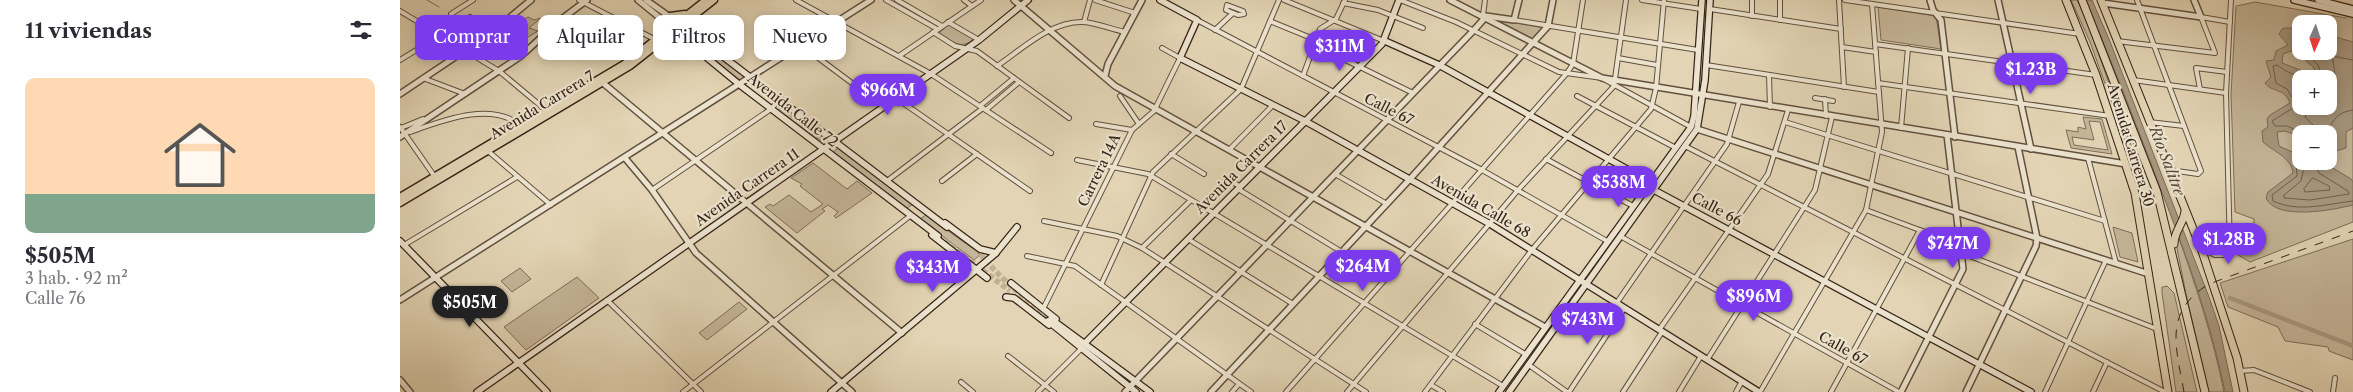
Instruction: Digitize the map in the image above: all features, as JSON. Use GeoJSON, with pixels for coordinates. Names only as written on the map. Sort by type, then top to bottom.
{"type":"FeatureCollection","features":[{"type":"Feature","properties":{"kind":"highway","name":"Avenida Carrera 30"},"geometry":{"type":"LineString","coordinates":[[2066,0],[2096,75],[2137,202],[2159,330],[2166,392]]}},
{"type":"Feature","properties":{"kind":"highway","name":"Avenida Carrera 30"},"geometry":{"type":"LineString","coordinates":[[2082,0],[2156,192],[2175,261],[2205,392]]}},
{"type":"Feature","properties":{"kind":"highway","name":"Avenida Carrera 30"},"geometry":{"type":"LineString","coordinates":[[2101,1],[2205,259],[2240,371],[2244,392]]}},
{"type":"Feature","properties":{"kind":"highway"},"geometry":{"type":"LineString","coordinates":[[2175,261],[2175,231],[2184,220],[2185,210]]}},
{"type":"Feature","properties":{"kind":"main road","name":"Avenida Carrera 7"},"geometry":{"type":"LineString","coordinates":[[689,15],[706,0]]}},
{"type":"Feature","properties":{"kind":"main road","name":"Avenida Carrera 7"},"geometry":{"type":"LineString","coordinates":[[689,15],[714,0]]}},
{"type":"Feature","properties":{"kind":"main road","name":"Avenida Carrera 11"},"geometry":{"type":"LineString","coordinates":[[477,392],[967,49],[1028,0]]}},
{"type":"Feature","properties":{"kind":"main road","name":"Calle 67"},"geometry":{"type":"LineString","coordinates":[[1160,0],[1197,20]]}},
{"type":"Feature","properties":{"kind":"main road","name":"Avenida Carrera 17"},"geometry":{"type":"LineString","coordinates":[[1083,346],[1385,41],[1400,0]]}},
{"type":"Feature","properties":{"kind":"main road"},"geometry":{"type":"LineString","coordinates":[[1501,389],[1544,327],[1620,236],[1676,148],[1694,128],[1702,0]]}},
{"type":"Feature","properties":{"kind":"main road"},"geometry":{"type":"LineString","coordinates":[[1510,392],[1607,241],[1633,206],[1685,146],[1694,128],[1702,96],[1710,0]]}},
{"type":"Feature","properties":{"kind":"main road"},"geometry":{"type":"LineString","coordinates":[[2294,0],[2353,14]]}},
{"type":"Feature","properties":{"kind":"main road"},"geometry":{"type":"LineString","coordinates":[[2318,0],[2353,9]]}},
{"type":"Feature","properties":{"kind":"main road","name":"Carrera 14A"},"geometry":{"type":"LineString","coordinates":[[1180,58],[1197,20]]}},
{"type":"Feature","properties":{"kind":"main road","name":"Calle 66"},"geometry":{"type":"LineString","coordinates":[[1385,41],[1439,66],[1568,135],[1610,158],[1686,207],[2031,392]]}},
{"type":"Feature","properties":{"kind":"main road","name":"Avenida Carrera 7"},"geometry":{"type":"LineString","coordinates":[[400,197],[618,68],[653,42]]}},
{"type":"Feature","properties":{"kind":"main road","name":"Avenida Carrera 7"},"geometry":{"type":"LineString","coordinates":[[400,202],[603,83],[651,51]]}},
{"type":"Feature","properties":{"kind":"main road","name":"Avenida Calle 68"},"geometry":{"type":"LineString","coordinates":[[1180,58],[1305,121],[1490,224],[1760,392]]}},
{"type":"Feature","properties":{"kind":"main road","name":"Avenida Calle 72"},"geometry":{"type":"LineString","coordinates":[[709,60],[938,236]]}},
{"type":"Feature","properties":{"kind":"main road","name":"Avenida Calle 72"},"geometry":{"type":"LineString","coordinates":[[728,60],[947,228]]}},
{"type":"Feature","properties":{"kind":"main road"},"geometry":{"type":"LineString","coordinates":[[921,207],[980,249],[996,253]]}},
{"type":"Feature","properties":{"kind":"main road"},"geometry":{"type":"LineString","coordinates":[[910,216],[987,278]]}},
{"type":"Feature","properties":{"kind":"main road"},"geometry":{"type":"LineString","coordinates":[[831,392],[977,270],[996,253],[1018,227]]}},
{"type":"Feature","properties":{"kind":"main road"},"geometry":{"type":"LineString","coordinates":[[402,243],[547,392]]}},
{"type":"Feature","properties":{"kind":"main road"},"geometry":{"type":"LineString","coordinates":[[1012,283],[1043,309],[1130,390]]}},
{"type":"Feature","properties":{"kind":"main road"},"geometry":{"type":"LineString","coordinates":[[1006,297],[1014,298],[1150,392]]}},
{"type":"Feature","properties":{"kind":"main road"},"geometry":{"type":"LineString","coordinates":[[1050,320],[1083,346]]}},
{"type":"Feature","properties":{"kind":"street"},"geometry":{"type":"LineString","coordinates":[[451,14],[474,0]]}},
{"type":"Feature","properties":{"kind":"street"},"geometry":{"type":"LineString","coordinates":[[513,15],[531,0]]}},
{"type":"Feature","properties":{"kind":"street","name":"Avenida Calle 72"},"geometry":{"type":"LineString","coordinates":[[638,0],[662,15]]}},
{"type":"Feature","properties":{"kind":"street","name":"Avenida Calle 72"},"geometry":{"type":"LineString","coordinates":[[646,0],[664,15]]}},
{"type":"Feature","properties":{"kind":"street"},"geometry":{"type":"LineString","coordinates":[[796,0],[824,15]]}},
{"type":"Feature","properties":{"kind":"street"},"geometry":{"type":"LineString","coordinates":[[846,16],[871,0]]}},
{"type":"Feature","properties":{"kind":"street"},"geometry":{"type":"LineString","coordinates":[[886,0],[937,29]]}},
{"type":"Feature","properties":{"kind":"street"},"geometry":{"type":"LineString","coordinates":[[893,4],[897,0],[942,26]]}},
{"type":"Feature","properties":{"kind":"street"},"geometry":{"type":"LineString","coordinates":[[964,0],[972,6]]}},
{"type":"Feature","properties":{"kind":"street"},"geometry":{"type":"LineString","coordinates":[[899,56],[980,0]]}},
{"type":"Feature","properties":{"kind":"street"},"geometry":{"type":"LineString","coordinates":[[1014,0],[1115,86],[1544,327]]}},
{"type":"Feature","properties":{"kind":"street"},"geometry":{"type":"LineString","coordinates":[[1084,22],[1090,0]]}},
{"type":"Feature","properties":{"kind":"street"},"geometry":{"type":"LineString","coordinates":[[1095,0],[1136,13]]}},
{"type":"Feature","properties":{"kind":"street"},"geometry":{"type":"LineString","coordinates":[[1105,76],[1108,64],[1142,0]]}},
{"type":"Feature","properties":{"kind":"street"},"geometry":{"type":"LineString","coordinates":[[1101,285],[1151,176],[1171,154],[1241,89],[1279,0]]}},
{"type":"Feature","properties":{"kind":"street","name":"Calle 66"},"geometry":{"type":"LineString","coordinates":[[1284,0],[1385,41]]}},
{"type":"Feature","properties":{"kind":"street"},"geometry":{"type":"LineString","coordinates":[[1400,0],[1474,30],[1521,55],[1567,74],[1602,78],[1695,95],[2126,164]]}},
{"type":"Feature","properties":{"kind":"street"},"geometry":{"type":"LineString","coordinates":[[1452,0],[1694,128],[2149,274]]}},
{"type":"Feature","properties":{"kind":"street"},"geometry":{"type":"LineString","coordinates":[[1130,390],[1135,381],[1216,296],[1482,22],[1485,0]]}},
{"type":"Feature","properties":{"kind":"street"},"geometry":{"type":"LineString","coordinates":[[1514,20],[1519,0]]}},
{"type":"Feature","properties":{"kind":"street"},"geometry":{"type":"LineString","coordinates":[[1211,392],[1366,227],[1548,26],[1553,0]]}},
{"type":"Feature","properties":{"kind":"street"},"geometry":{"type":"LineString","coordinates":[[1286,392],[1567,74],[1573,64],[1583,0]]}},
{"type":"Feature","properties":{"kind":"street"},"geometry":{"type":"LineString","coordinates":[[1347,392],[1404,328],[1518,190],[1614,86],[1626,0]]}},
{"type":"Feature","properties":{"kind":"street"},"geometry":{"type":"LineString","coordinates":[[1642,0],[1701,9]]}},
{"type":"Feature","properties":{"kind":"street"},"geometry":{"type":"LineString","coordinates":[[1752,0],[1752,16]]}},
{"type":"Feature","properties":{"kind":"street"},"geometry":{"type":"LineString","coordinates":[[1780,0],[1780,20]]}},
{"type":"Feature","properties":{"kind":"street"},"geometry":{"type":"LineString","coordinates":[[1840,0],[1844,86]]}},
{"type":"Feature","properties":{"kind":"street"},"geometry":{"type":"LineString","coordinates":[[1845,0],[2080,34]]}},
{"type":"Feature","properties":{"kind":"street"},"geometry":{"type":"LineString","coordinates":[[1887,6],[1888,0]]}},
{"type":"Feature","properties":{"kind":"street"},"geometry":{"type":"LineString","coordinates":[[1930,0],[1933,10],[1941,20],[1955,137]]}},
{"type":"Feature","properties":{"kind":"street"},"geometry":{"type":"LineString","coordinates":[[1998,0],[2031,149]]}},
{"type":"Feature","properties":{"kind":"street"},"geometry":{"type":"LineString","coordinates":[[2137,0],[2202,171],[2198,174],[2168,170]]}},
{"type":"Feature","properties":{"kind":"street"},"geometry":{"type":"LineString","coordinates":[[2117,41],[2215,53],[2194,0]]}},
{"type":"Feature","properties":{"kind":"street"},"geometry":{"type":"LineString","coordinates":[[2200,247],[2213,255],[2226,256],[2230,250],[2226,93],[2231,0]]}},
{"type":"Feature","properties":{"kind":"street"},"geometry":{"type":"LineString","coordinates":[[406,134],[533,46],[583,1],[653,38]]}},
{"type":"Feature","properties":{"kind":"street"},"geometry":{"type":"LineString","coordinates":[[2101,1],[2230,22]]}},
{"type":"Feature","properties":{"kind":"street"},"geometry":{"type":"LineString","coordinates":[[1303,76],[1322,27],[1335,21],[1344,2],[1371,8],[1423,28]]}},
{"type":"Feature","properties":{"kind":"street"},"geometry":{"type":"LineString","coordinates":[[1425,392],[1494,298],[1652,107],[1656,88],[1664,2]]}},
{"type":"Feature","properties":{"kind":"street"},"geometry":{"type":"LineString","coordinates":[[1760,392],[1866,210],[1882,125],[1872,4]]}},
{"type":"Feature","properties":{"kind":"street"},"geometry":{"type":"LineString","coordinates":[[1231,5],[1245,13],[1240,16],[1233,13],[1226,10],[1226,6],[1231,5]]}},
{"type":"Feature","properties":{"kind":"street"},"geometry":{"type":"LineString","coordinates":[[907,11],[911,8]]}},
{"type":"Feature","properties":{"kind":"street"},"geometry":{"type":"LineString","coordinates":[[1710,9],[1841,29]]}},
{"type":"Feature","properties":{"kind":"street"},"geometry":{"type":"LineString","coordinates":[[400,12],[415,21]]}},
{"type":"Feature","properties":{"kind":"street"},"geometry":{"type":"LineString","coordinates":[[1215,30],[1233,13]]}},
{"type":"Feature","properties":{"kind":"street"},"geometry":{"type":"LineString","coordinates":[[922,19],[926,16]]}},
{"type":"Feature","properties":{"kind":"street"},"geometry":{"type":"LineString","coordinates":[[1483,16],[1698,50]]}},
{"type":"Feature","properties":{"kind":"street","name":"Calle 67"},"geometry":{"type":"LineString","coordinates":[[1197,20],[1482,170],[1607,241]]}},
{"type":"Feature","properties":{"kind":"street"},"geometry":{"type":"LineString","coordinates":[[1270,21],[1413,93]]}},
{"type":"Feature","properties":{"kind":"street"},"geometry":{"type":"LineString","coordinates":[[948,22],[979,40]]}},
{"type":"Feature","properties":{"kind":"street"},"geometry":{"type":"LineString","coordinates":[[997,66],[1050,31],[1068,23],[1084,22],[1125,32]]}},
{"type":"Feature","properties":{"kind":"street"},"geometry":{"type":"LineString","coordinates":[[846,27],[930,74],[1051,153]]}},
{"type":"Feature","properties":{"kind":"street"},"geometry":{"type":"LineString","coordinates":[[933,32],[955,46],[977,51],[1069,118]]}},
{"type":"Feature","properties":{"kind":"street"},"geometry":{"type":"LineString","coordinates":[[1875,44],[2096,75]]}},
{"type":"Feature","properties":{"kind":"street"},"geometry":{"type":"LineString","coordinates":[[1842,47],[1876,52]]}},
{"type":"Feature","properties":{"kind":"street"},"geometry":{"type":"LineString","coordinates":[[1162,48],[1180,58]]}},
{"type":"Feature","properties":{"kind":"street"},"geometry":{"type":"LineString","coordinates":[[1901,128],[1908,48]]}},
{"type":"Feature","properties":{"kind":"street"},"geometry":{"type":"LineString","coordinates":[[401,58],[415,50]]}},
{"type":"Feature","properties":{"kind":"street","name":"Carrera 14A"},"geometry":{"type":"LineString","coordinates":[[1043,309],[1132,130],[1156,108],[1180,58]]}},
{"type":"Feature","properties":{"kind":"street"},"geometry":{"type":"LineString","coordinates":[[1618,58],[1657,65]]}},
{"type":"Feature","properties":{"kind":"street"},"geometry":{"type":"LineString","coordinates":[[400,94],[451,60]]}},
{"type":"Feature","properties":{"kind":"street"},"geometry":{"type":"LineString","coordinates":[[480,60],[499,71],[547,111]]}},
{"type":"Feature","properties":{"kind":"street"},"geometry":{"type":"LineString","coordinates":[[400,300],[436,279],[778,60]]}},
{"type":"Feature","properties":{"kind":"street"},"geometry":{"type":"LineString","coordinates":[[821,60],[884,107]]}},
{"type":"Feature","properties":{"kind":"street"},"geometry":{"type":"LineString","coordinates":[[1706,65],[1879,92]]}},
{"type":"Feature","properties":{"kind":"street"},"geometry":{"type":"LineString","coordinates":[[2200,89],[2196,68],[2227,72]]}},
{"type":"Feature","properties":{"kind":"street"},"geometry":{"type":"LineString","coordinates":[[1769,75],[1770,107]]}},
{"type":"Feature","properties":{"kind":"street"},"geometry":{"type":"LineString","coordinates":[[423,78],[465,94]]}},
{"type":"Feature","properties":{"kind":"street"},"geometry":{"type":"LineString","coordinates":[[983,108],[1014,78]]}},
{"type":"Feature","properties":{"kind":"street"},"geometry":{"type":"LineString","coordinates":[[2133,80],[2226,93]]}},
{"type":"Feature","properties":{"kind":"street"},"geometry":{"type":"LineString","coordinates":[[887,181],[1019,82]]}},
{"type":"Feature","properties":{"kind":"street"},"geometry":{"type":"LineString","coordinates":[[603,83],[902,333]]}},
{"type":"Feature","properties":{"kind":"street"},"geometry":{"type":"LineString","coordinates":[[1878,83],[2110,116]]}},
{"type":"Feature","properties":{"kind":"street"},"geometry":{"type":"LineString","coordinates":[[1120,96],[1140,124]]}},
{"type":"Feature","properties":{"kind":"street"},"geometry":{"type":"LineString","coordinates":[[1577,96],[1676,148]]}},
{"type":"Feature","properties":{"kind":"street"},"geometry":{"type":"LineString","coordinates":[[896,98],[1030,191]]}},
{"type":"Feature","properties":{"kind":"street"},"geometry":{"type":"LineString","coordinates":[[1815,98],[1834,101]]}},
{"type":"Feature","properties":{"kind":"street"},"geometry":{"type":"LineString","coordinates":[[1825,99],[1826,116]]}},
{"type":"Feature","properties":{"kind":"street"},"geometry":{"type":"LineString","coordinates":[[652,190],[772,109],[779,100]]}},
{"type":"Feature","properties":{"kind":"street"},"geometry":{"type":"LineString","coordinates":[[1616,304],[1686,207],[1730,140],[1739,102]]}},
{"type":"Feature","properties":{"kind":"street"},"geometry":{"type":"LineString","coordinates":[[1229,150],[1273,105]]}},
{"type":"Feature","properties":{"kind":"street"},"geometry":{"type":"LineString","coordinates":[[1623,392],[1695,278],[1768,174],[1788,110]]}},
{"type":"Feature","properties":{"kind":"street"},"geometry":{"type":"LineString","coordinates":[[400,137],[439,122],[471,115],[489,114],[510,117],[522,126]]}},
{"type":"Feature","properties":{"kind":"street"},"geometry":{"type":"LineString","coordinates":[[432,116],[433,120],[439,122]]}},
{"type":"Feature","properties":{"kind":"street"},"geometry":{"type":"LineString","coordinates":[[432,116],[401,127],[435,177]]}},
{"type":"Feature","properties":{"kind":"street"},"geometry":{"type":"LineString","coordinates":[[1679,392],[1742,304],[1815,190],[1832,117]]}},
{"type":"Feature","properties":{"kind":"street"},"geometry":{"type":"LineString","coordinates":[[1785,122],[2105,221]]}},
{"type":"Feature","properties":{"kind":"street"},"geometry":{"type":"LineString","coordinates":[[2149,122],[2184,126]]}},
{"type":"Feature","properties":{"kind":"street"},"geometry":{"type":"LineString","coordinates":[[1096,124],[1132,130]]}},
{"type":"Feature","properties":{"kind":"street"},"geometry":{"type":"LineString","coordinates":[[1900,392],[1964,269],[1946,135]]}},
{"type":"Feature","properties":{"kind":"street"},"geometry":{"type":"LineString","coordinates":[[1685,146],[2166,392]]}},
{"type":"Feature","properties":{"kind":"street"},"geometry":{"type":"LineString","coordinates":[[1966,392],[2036,246],[2037,238],[2030,197],[2018,147]]}},
{"type":"Feature","properties":{"kind":"street"},"geometry":{"type":"LineString","coordinates":[[488,151],[551,205]]}},
{"type":"Feature","properties":{"kind":"street"},"geometry":{"type":"LineString","coordinates":[[942,180],[976,154]]}},
{"type":"Feature","properties":{"kind":"street"},"geometry":{"type":"LineString","coordinates":[[1171,154],[1204,174]]}},
{"type":"Feature","properties":{"kind":"street"},"geometry":{"type":"LineString","coordinates":[[625,158],[652,190],[696,253],[852,392]]}},
{"type":"Feature","properties":{"kind":"street"},"geometry":{"type":"LineString","coordinates":[[2088,158],[2116,263]]}},
{"type":"Feature","properties":{"kind":"street"},"geometry":{"type":"LineString","coordinates":[[1546,159],[1633,206]]}},
{"type":"Feature","properties":{"kind":"street"},"geometry":{"type":"LineString","coordinates":[[1076,160],[1114,166],[1151,176],[1451,356],[1501,389]]}},
{"type":"Feature","properties":{"kind":"street"},"geometry":{"type":"LineString","coordinates":[[1335,174],[1387,204]]}},
{"type":"Feature","properties":{"kind":"street"},"geometry":{"type":"LineString","coordinates":[[402,243],[517,177]]}},
{"type":"Feature","properties":{"kind":"street"},"geometry":{"type":"LineString","coordinates":[[1225,179],[1342,252]]}},
{"type":"Feature","properties":{"kind":"street"},"geometry":{"type":"LineString","coordinates":[[1142,248],[1190,201]]}},
{"type":"Feature","properties":{"kind":"street"},"geometry":{"type":"LineString","coordinates":[[1866,210],[1960,245]]}},
{"type":"Feature","properties":{"kind":"street"},"geometry":{"type":"LineString","coordinates":[[683,392],[910,216]]}},
{"type":"Feature","properties":{"kind":"street"},"geometry":{"type":"LineString","coordinates":[[1044,221],[1122,238],[1142,248],[1366,392]]}},
{"type":"Feature","properties":{"kind":"street"},"geometry":{"type":"LineString","coordinates":[[1831,392],[1920,230]]}},
{"type":"Feature","properties":{"kind":"street","name":"Calle 67"},"geometry":{"type":"LineString","coordinates":[[1620,236],[1900,392]]}},
{"type":"Feature","properties":{"kind":"street"},"geometry":{"type":"LineString","coordinates":[[1188,239],[1293,304]]}},
{"type":"Feature","properties":{"kind":"street"},"geometry":{"type":"LineString","coordinates":[[1962,253],[2159,330]]}},
{"type":"Feature","properties":{"kind":"street"},"geometry":{"type":"LineString","coordinates":[[2205,259],[2213,255]]}},
{"type":"Feature","properties":{"kind":"street"},"geometry":{"type":"LineString","coordinates":[[1026,256],[1075,266],[1124,303],[1251,392]]}},
{"type":"Feature","properties":{"kind":"street"},"geometry":{"type":"LineString","coordinates":[[2045,392],[2106,260]]}},
{"type":"Feature","properties":{"kind":"street"},"geometry":{"type":"LineString","coordinates":[[608,300],[701,392]]}},
{"type":"Feature","properties":{"kind":"street"},"geometry":{"type":"LineString","coordinates":[[1528,365],[1568,392],[1624,309]]}},
{"type":"Feature","properties":{"kind":"street"},"geometry":{"type":"LineString","coordinates":[[1476,324],[1525,354]]}},
{"type":"Feature","properties":{"kind":"street"},"geometry":{"type":"LineString","coordinates":[[1038,392],[1083,346]]}},
{"type":"Feature","properties":{"kind":"street"},"geometry":{"type":"LineString","coordinates":[[1008,356],[1054,392]]}},
{"type":"Feature","properties":{"kind":"street"},"geometry":{"type":"LineString","coordinates":[[2093,392],[2107,362]]}},
{"type":"Feature","properties":{"kind":"street"},"geometry":{"type":"LineString","coordinates":[[2240,371],[2254,370],[2310,392]]}},
{"type":"Feature","properties":{"kind":"street"},"geometry":{"type":"LineString","coordinates":[[2333,392],[2335,378]]}},
{"type":"Feature","properties":{"kind":"street"},"geometry":{"type":"LineString","coordinates":[[400,380],[410,392]]}},
{"type":"Feature","properties":{"kind":"street"},"geometry":{"type":"LineString","coordinates":[[1736,392],[1742,381]]}},
{"type":"Feature","properties":{"kind":"street"},"geometry":{"type":"LineString","coordinates":[[961,382],[973,392]]}},
{"type":"Feature","properties":{"kind":"street"},"geometry":{"type":"LineString","coordinates":[[1232,392],[1239,384]]}},
{"type":"Feature","properties":{"kind":"street"},"geometry":{"type":"LineString","coordinates":[[1431,385],[1443,392]]}},
{"type":"Feature","properties":{"kind":"shaded area"},"geometry":{"type":"Polygon","coordinates":[[[2071,0],[2077,0],[2087,21],[2139,168],[2135,167],[2090,42],[2071,0]]]}},
{"type":"Feature","properties":{"kind":"shaded area"},"geometry":{"type":"Polygon","coordinates":[[[2255,2],[2329,15],[2292,15],[2292,60],[2338,60],[2338,17],[2346,18],[2350,15],[2353,16],[2353,222],[2250,262],[2238,255],[2237,244],[2253,249],[2254,219],[2235,212],[2231,94],[2236,6],[2255,2]]]}},
{"type":"Feature","properties":{"kind":"shaded area"},"geometry":{"type":"Polygon","coordinates":[[[1878,7],[1936,16],[1941,49],[1881,40],[1878,7]]]}},
{"type":"Feature","properties":{"kind":"shaded area"},"geometry":{"type":"Polygon","coordinates":[[[528,17],[534,20],[538,19],[529,28],[538,31],[528,37],[528,17]]]}},
{"type":"Feature","properties":{"kind":"shaded area"},"geometry":{"type":"Polygon","coordinates":[[[1504,21],[1544,28],[1531,40],[1502,23],[1504,21]]]}},
{"type":"Feature","properties":{"kind":"shaded area"},"geometry":{"type":"Polygon","coordinates":[[[948,25],[975,39],[965,44],[952,42],[939,33],[948,25]]]}},
{"type":"Feature","properties":{"kind":"shaded area"},"geometry":{"type":"Polygon","coordinates":[[[713,60],[725,60],[746,76],[740,80],[713,60]]]}},
{"type":"Feature","properties":{"kind":"shaded area"},"geometry":{"type":"Polygon","coordinates":[[[783,106],[825,138],[821,141],[778,110],[783,106]]]}},
{"type":"Feature","properties":{"kind":"shaded area"},"geometry":{"type":"Polygon","coordinates":[[[2083,117],[2102,119],[2112,154],[2071,148],[2066,130],[2078,132],[2078,127],[2086,129],[2083,117]],[[2089,121],[2094,140],[2072,137],[2074,145],[2108,150],[2100,122],[2089,121]]]}},
{"type":"Feature","properties":{"kind":"shaded area"},"geometry":{"type":"Polygon","coordinates":[[[838,148],[913,204],[907,208],[832,153],[838,148]]]}},
{"type":"Feature","properties":{"kind":"shaded area"},"geometry":{"type":"Polygon","coordinates":[[[813,163],[847,189],[857,181],[872,193],[836,218],[834,216],[838,212],[828,205],[822,209],[825,211],[797,233],[765,207],[770,204],[773,206],[789,195],[811,212],[823,204],[800,186],[802,184],[791,178],[813,163]]]}},
{"type":"Feature","properties":{"kind":"shaded area"},"geometry":{"type":"Polygon","coordinates":[[[926,215],[980,255],[974,260],[920,219],[926,215]]]}},
{"type":"Feature","properties":{"kind":"shaded area"},"geometry":{"type":"Polygon","coordinates":[[[2113,227],[2132,233],[2138,262],[2120,257],[2113,227]]]}},
{"type":"Feature","properties":{"kind":"shaded area"},"geometry":{"type":"Polygon","coordinates":[[[2177,233],[2204,312],[2224,392],[2209,392],[2186,294],[2176,243],[2177,233]]]}},
{"type":"Feature","properties":{"kind":"shaded area"},"geometry":{"type":"Polygon","coordinates":[[[2353,239],[2353,360],[2329,351],[2328,347],[2285,341],[2278,327],[2228,307],[2220,283],[2353,239]]]}},
{"type":"Feature","properties":{"kind":"shaded area"},"geometry":{"type":"Polygon","coordinates":[[[520,268],[531,279],[512,292],[501,281],[520,268]]]}},
{"type":"Feature","properties":{"kind":"shaded area"},"geometry":{"type":"Polygon","coordinates":[[[577,277],[599,298],[526,350],[504,327],[577,277]]]}},
{"type":"Feature","properties":{"kind":"shaded area"},"geometry":{"type":"Polygon","coordinates":[[[2167,286],[2174,293],[2197,392],[2176,392],[2162,293],[2162,287],[2167,286]]]}},
{"type":"Feature","properties":{"kind":"shaded area"},"geometry":{"type":"Polygon","coordinates":[[[739,302],[747,309],[707,340],[699,333],[739,302]]]}},
{"type":"Feature","properties":{"kind":"water"},"geometry":{"type":"Polygon","coordinates":[[[2086,0],[2092,0],[2109,39],[2209,297],[2219,326],[2233,392],[2225,392],[2213,340],[2189,265],[2134,118],[2086,0]]]}},
{"type":"Feature","properties":{"kind":"water"},"geometry":{"type":"Polygon","coordinates":[[[2292,28],[2292,51],[2283,54],[2282,63],[2300,70],[2292,70],[2292,115],[2337,115],[2337,70],[2314,70],[2305,60],[2338,60],[2338,38],[2353,42],[2353,128],[2346,132],[2346,148],[2337,151],[2337,125],[2292,125],[2292,134],[2285,131],[2277,132],[2279,146],[2292,152],[2292,167],[2286,159],[2263,142],[2262,131],[2268,127],[2267,119],[2270,115],[2290,103],[2285,95],[2265,83],[2271,77],[2266,61],[2274,60],[2276,51],[2288,45],[2279,34],[2282,29],[2292,28]]]}},
{"type":"Feature","properties":{"kind":"water"},"geometry":{"type":"Polygon","coordinates":[[[2292,170],[2336,170],[2353,182],[2353,205],[2306,212],[2281,210],[2272,205],[2266,198],[2268,192],[2293,173],[2292,170]]]}},
{"type":"Feature","properties":{"kind":"waterway"},"geometry":{"type":"LineString","coordinates":[[427,0],[439,7]]}},
{"type":"Feature","properties":{"kind":"waterway"},"geometry":{"type":"LineString","coordinates":[[2230,298],[2353,346]]}},
{"type":"Feature","properties":{"kind":"tunnel"},"geometry":{"type":"LineString","coordinates":[[938,236],[1010,291]]}},
{"type":"Feature","properties":{"kind":"tunnel"},"geometry":{"type":"LineString","coordinates":[[975,248],[1011,286],[1051,319]]}},
{"type":"Feature","properties":{"kind":"railway"},"geometry":{"type":"LineString","coordinates":[[2184,392],[2178,360],[2176,332],[2185,306],[2194,295],[2209,284],[2353,231]]}},
{"type":"Feature","properties":{"kind":"water label","name":"Río Salitre"},"geometry":{"type":"Point","coordinates":[2167,161]}}]}
